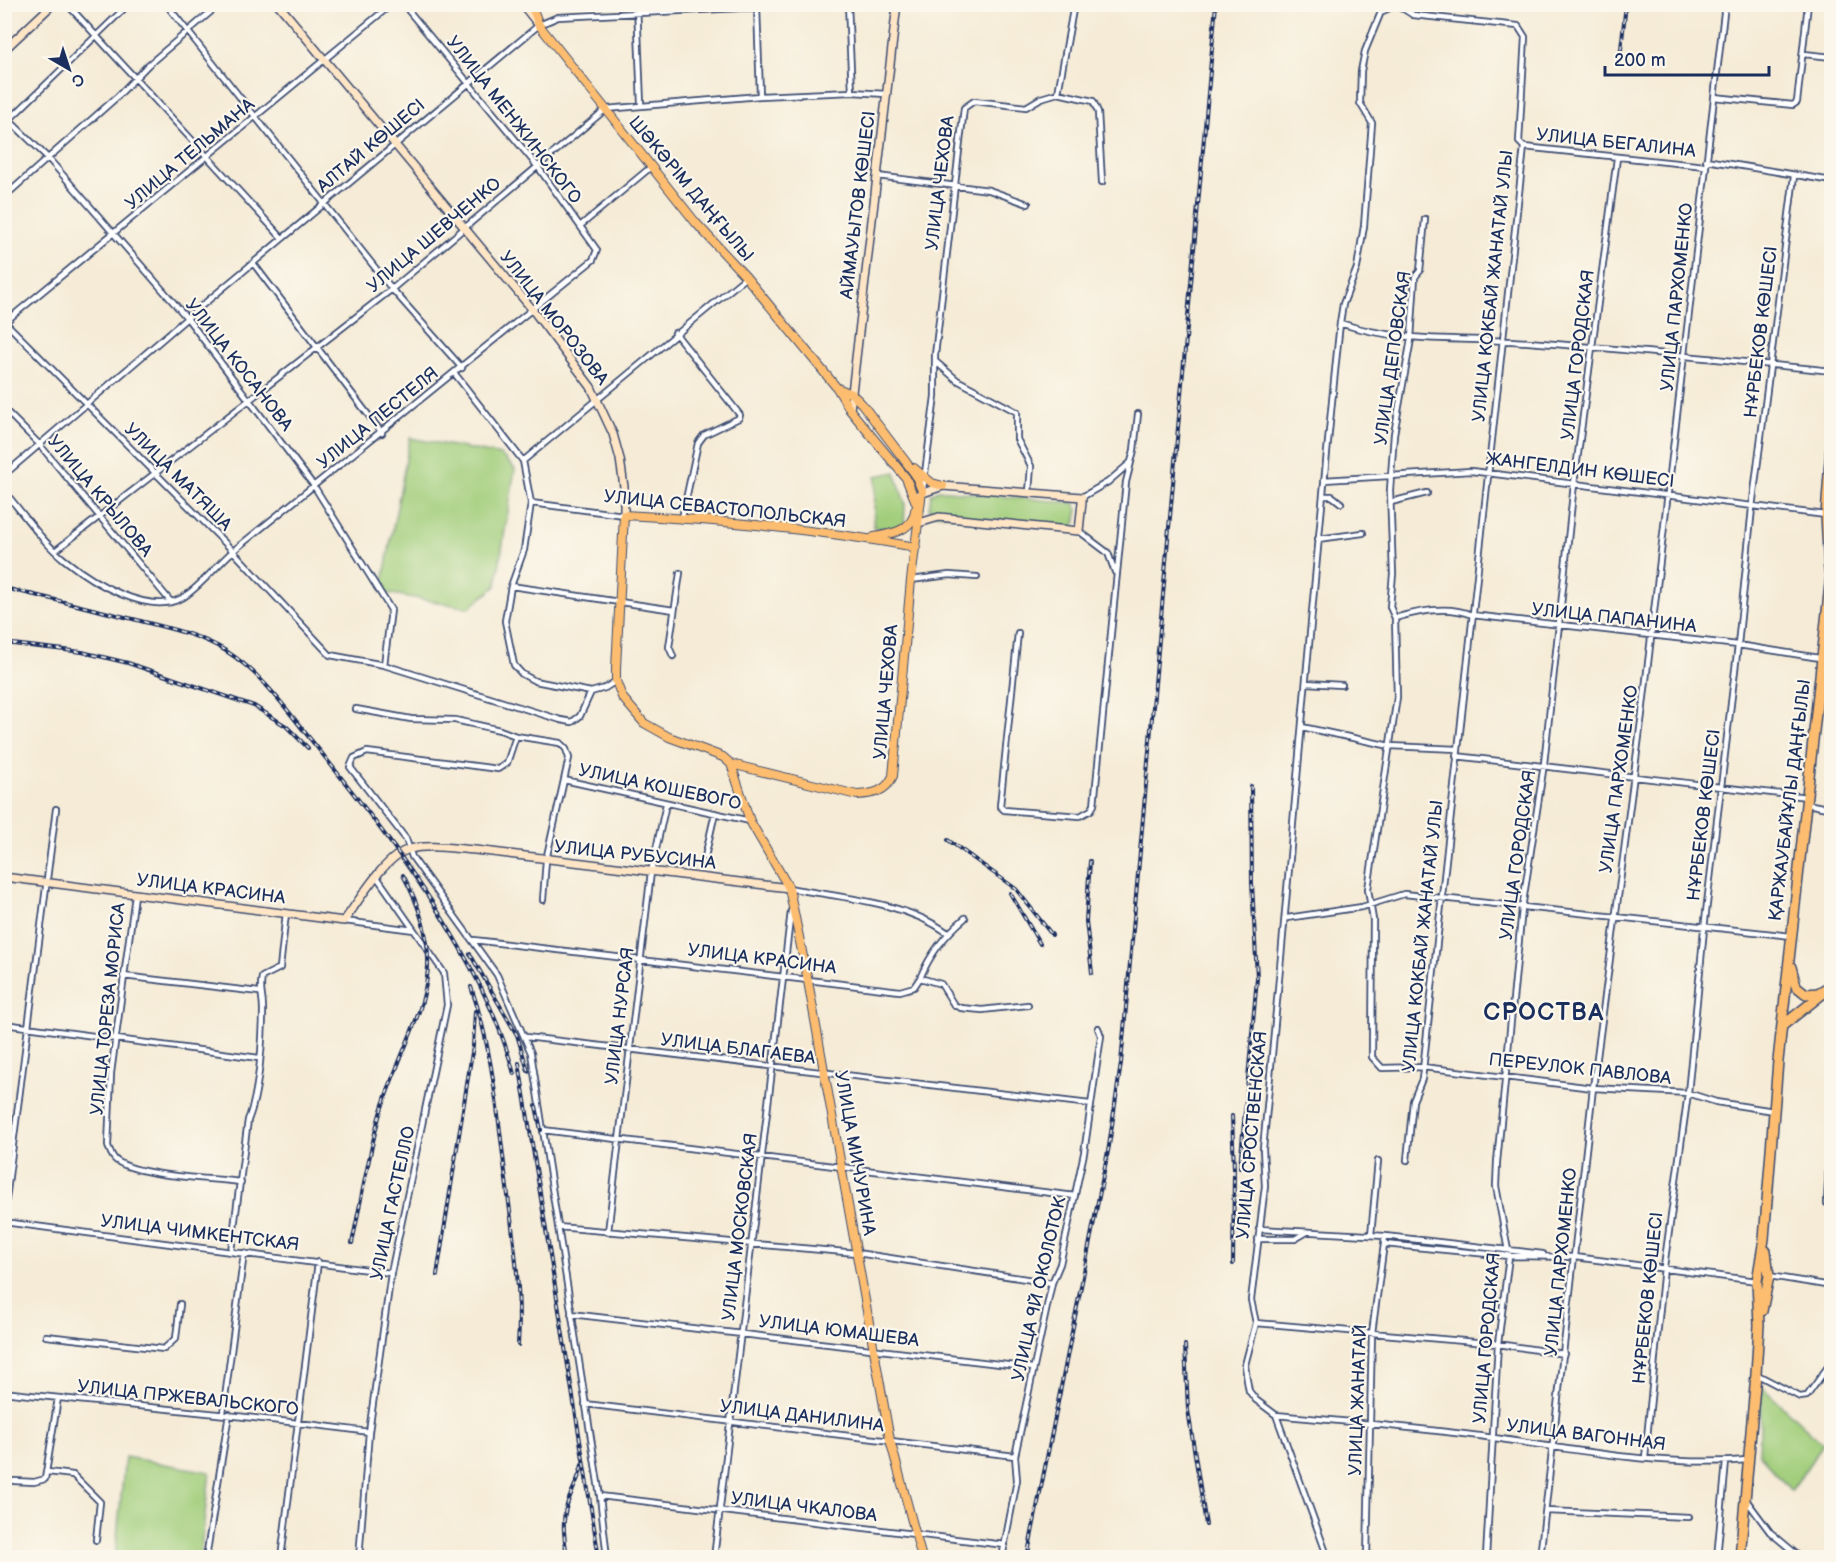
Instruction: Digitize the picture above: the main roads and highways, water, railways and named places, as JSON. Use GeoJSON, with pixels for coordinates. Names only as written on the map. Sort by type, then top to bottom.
{"type":"FeatureCollection","features":[{"type":"Feature","properties":{"kind":"highway","name":"ҚАРЖАУБАЙҰЛЫ ДАҢҒЫЛЫ"},"geometry":{"type":"LineString","coordinates":[[1778,1061],[1807,800],[1827,660],[1832,433]]}},
{"type":"Feature","properties":{"kind":"highway","name":"ҚАРЖАУБАЙҰЛЫ ДАҢҒЫЛЫ"},"geometry":{"type":"LineString","coordinates":[[1830,578],[1832,566]]}},
{"type":"Feature","properties":{"kind":"highway"},"geometry":{"type":"LineString","coordinates":[[1790,947],[1791,971],[1796,986],[1806,994],[1818,993],[1832,986]]}},
{"type":"Feature","properties":{"kind":"highway"},"geometry":{"type":"LineString","coordinates":[[1782,1026],[1832,986]]}},
{"type":"Feature","properties":{"kind":"highway"},"geometry":{"type":"LineString","coordinates":[[1759,1325],[1768,1287],[1764,1239],[1778,1061],[1784,1033],[1800,1012]]}},
{"type":"Feature","properties":{"kind":"highway"},"geometry":{"type":"LineString","coordinates":[[1740,1557],[1756,1374],[1759,1325],[1757,1284],[1765,1272]]}},
{"type":"Feature","properties":{"kind":"highway"},"geometry":{"type":"LineString","coordinates":[[1757,1284],[1768,1287]]}},
{"type":"Feature","properties":{"kind":"main road","name":"ШӘКӘРІМ ДАҢҒЫЛЫ"},"geometry":{"type":"LineString","coordinates":[[531,4],[539,25],[651,167],[837,387],[850,410],[906,478],[917,506]]}},
{"type":"Feature","properties":{"kind":"main road","name":"ШӘКӘРІМ ДАҢҒЫЛЫ"},"geometry":{"type":"LineString","coordinates":[[837,387],[852,394],[862,404],[915,474],[922,491]]}},
{"type":"Feature","properties":{"kind":"main road"},"geometry":{"type":"LineString","coordinates":[[907,463],[932,483],[943,486]]}},
{"type":"Feature","properties":{"kind":"main road","name":"УЛИЦА ЧЕХОВА"},"geometry":{"type":"LineString","coordinates":[[731,764],[857,795],[871,794],[889,784],[893,776],[911,580],[919,523],[917,506],[922,491]]}},
{"type":"Feature","properties":{"kind":"main road"},"geometry":{"type":"LineString","coordinates":[[868,538],[897,532],[909,525],[914,518],[917,506]]}},
{"type":"Feature","properties":{"kind":"main road","name":"УЛИЦА СЕВАСТОПОЛЬСКАЯ"},"geometry":{"type":"LineString","coordinates":[[624,515],[682,518],[868,538],[916,547]]}},
{"type":"Feature","properties":{"kind":"main road","name":"УЛИЦА МОРОЗОВА"},"geometry":{"type":"LineString","coordinates":[[624,515],[616,681],[622,697],[644,723],[669,737],[723,757],[731,764]]}},
{"type":"Feature","properties":{"kind":"main road","name":"УЛИЦА МИЧУРИНА"},"geometry":{"type":"LineString","coordinates":[[731,764],[750,821],[789,888],[793,899],[890,1440],[922,1557]]}},
{"type":"Feature","properties":{"kind":"railway"},"geometry":{"type":"LineString","coordinates":[[1027,1558],[1109,1146],[1121,1063],[1216,4]]}},
{"type":"Feature","properties":{"kind":"railway"},"geometry":{"type":"LineString","coordinates":[[1620,58],[1626,4]]}},
{"type":"Feature","properties":{"kind":"railway"},"geometry":{"type":"LineString","coordinates":[[4,588],[194,636],[226,651],[264,682],[374,820],[431,901],[481,987],[500,1030],[514,1074]]}},
{"type":"Feature","properties":{"kind":"railway"},"geometry":{"type":"LineString","coordinates":[[4,643],[82,652],[128,663],[254,706],[286,726],[308,748]]}},
{"type":"Feature","properties":{"kind":"railway"},"geometry":{"type":"LineString","coordinates":[[1240,1167],[1257,978],[1252,883],[1251,786]]}},
{"type":"Feature","properties":{"kind":"railway"},"geometry":{"type":"LineString","coordinates":[[948,840],[1016,889],[1052,935]]}},
{"type":"Feature","properties":{"kind":"railway"},"geometry":{"type":"LineString","coordinates":[[1090,861],[1086,921],[1092,973]]}},
{"type":"Feature","properties":{"kind":"railway"},"geometry":{"type":"LineString","coordinates":[[352,1243],[379,1117],[414,1025],[423,998],[428,971],[427,943],[419,911],[403,875]]}},
{"type":"Feature","properties":{"kind":"railway"},"geometry":{"type":"LineString","coordinates":[[1010,893],[1040,944]]}},
{"type":"Feature","properties":{"kind":"railway"},"geometry":{"type":"LineString","coordinates":[[470,954],[517,1035],[528,1071]]}},
{"type":"Feature","properties":{"kind":"railway"},"geometry":{"type":"LineString","coordinates":[[471,987],[484,1032],[496,1102],[516,1258],[519,1302],[518,1345]]}},
{"type":"Feature","properties":{"kind":"railway"},"geometry":{"type":"LineString","coordinates":[[437,1275],[473,1046],[475,1011]]}},
{"type":"Feature","properties":{"kind":"railway"},"geometry":{"type":"LineString","coordinates":[[519,1063],[599,1558]]}},
{"type":"Feature","properties":{"kind":"railway"},"geometry":{"type":"LineString","coordinates":[[536,1106],[541,1130]]}},
{"type":"Feature","properties":{"kind":"railway"},"geometry":{"type":"LineString","coordinates":[[1232,1116],[1233,1264]]}},
{"type":"Feature","properties":{"kind":"railway"},"geometry":{"type":"LineString","coordinates":[[1185,1345],[1188,1410],[1206,1525]]}},
{"type":"Feature","properties":{"kind":"railway"},"geometry":{"type":"LineString","coordinates":[[567,1558],[564,1518],[582,1465]]}},
{"type":"Feature","properties":{"kind":"district","name":"СРОСТВА"},"geometry":{"type":"Point","coordinates":[1544,1012]}}]}
